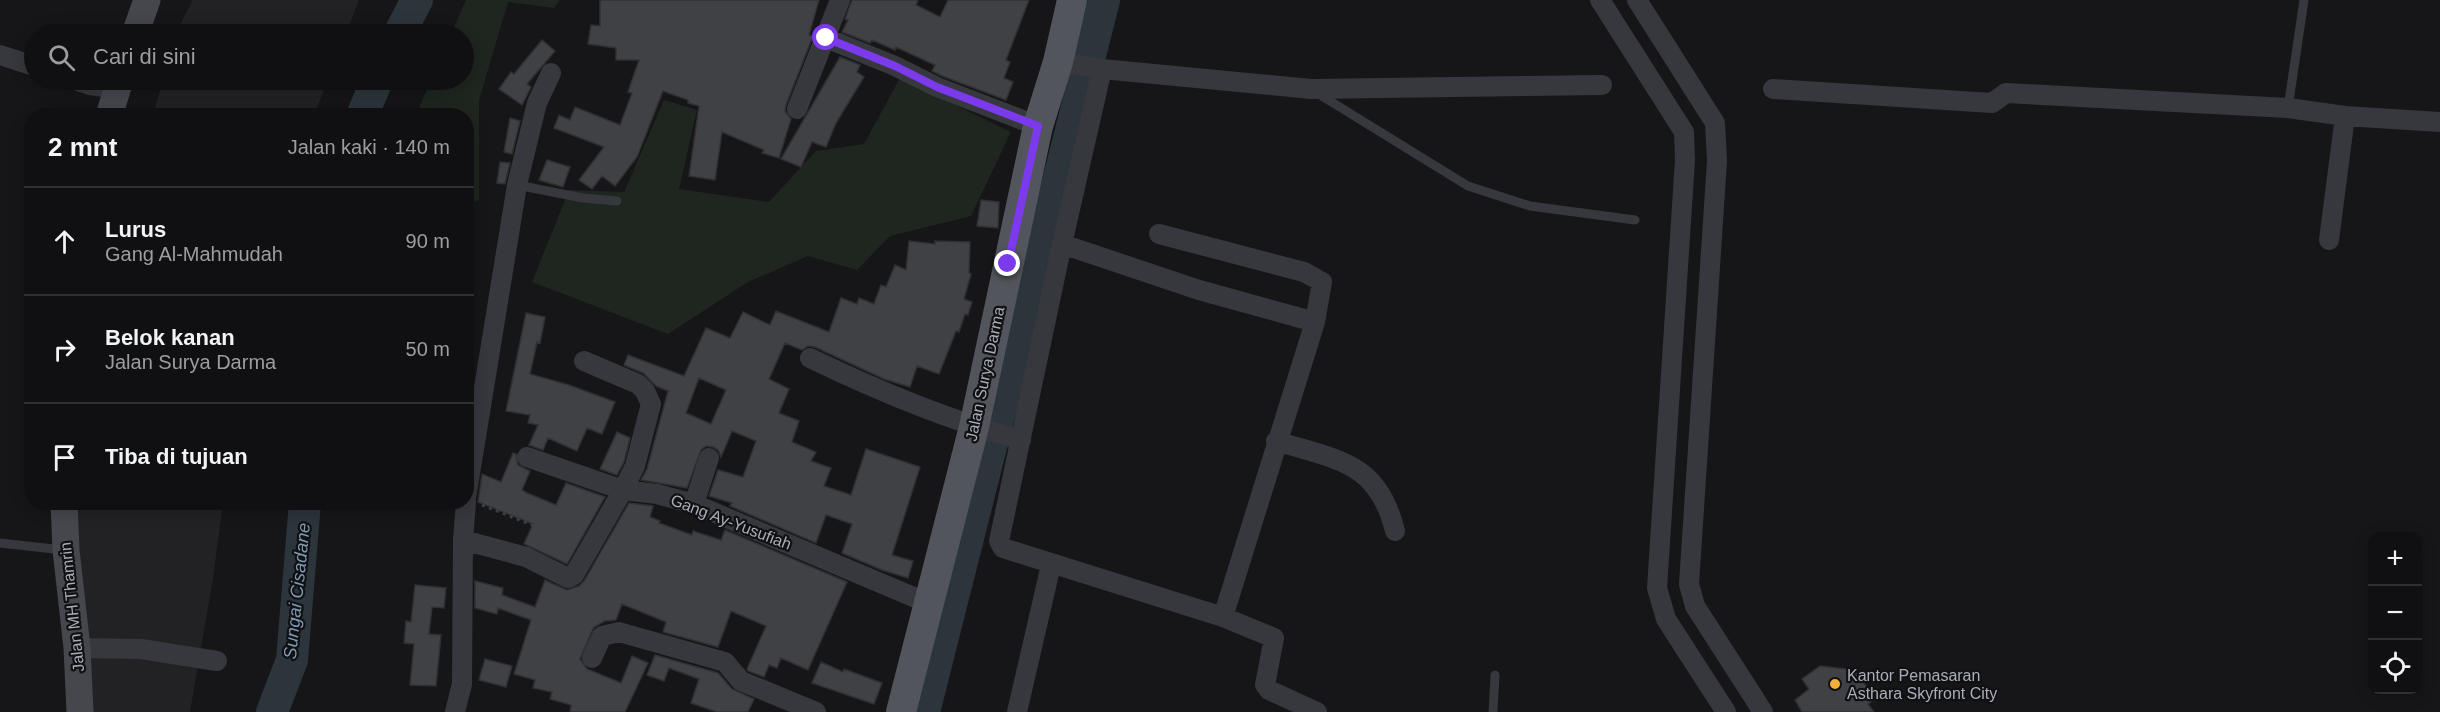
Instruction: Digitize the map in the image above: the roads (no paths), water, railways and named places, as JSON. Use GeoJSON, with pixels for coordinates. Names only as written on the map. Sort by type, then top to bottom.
{"type":"FeatureCollection","features":[{"type":"Feature","properties":{"kind":"main road","name":"Jalan Surya Darma"},"geometry":{"type":"LineString","coordinates":[[901,712],[979,428],[1038,126],[1062,64],[1072,0]]}},
{"type":"Feature","properties":{"kind":"street"},"geometry":{"type":"LineString","coordinates":[[139,24],[147,0]]}},
{"type":"Feature","properties":{"kind":"street"},"geometry":{"type":"LineString","coordinates":[[797,109],[840,0]]}},
{"type":"Feature","properties":{"kind":"street"},"geometry":{"type":"LineString","coordinates":[[1600,0],[1684,132],[1685,160],[1657,588],[1666,619],[1726,712]]}},
{"type":"Feature","properties":{"kind":"street"},"geometry":{"type":"LineString","coordinates":[[1637,0],[1715,123],[1717,160],[1689,584],[1695,606],[1763,712]]}},
{"type":"Feature","properties":{"kind":"street"},"geometry":{"type":"LineString","coordinates":[[826,38],[895,66],[937,87],[1038,126]]}},
{"type":"Feature","properties":{"kind":"street"},"geometry":{"type":"LineString","coordinates":[[0,55],[24,63]]}},
{"type":"Feature","properties":{"kind":"street"},"geometry":{"type":"LineString","coordinates":[[1062,64],[1311,89],[1602,84]]}},
{"type":"Feature","properties":{"kind":"street"},"geometry":{"type":"LineString","coordinates":[[1100,69],[1062,244],[1015,438],[999,541],[1003,548],[1051,565],[1223,617],[1274,638],[1265,685],[1269,690],[1317,712]]}},
{"type":"Feature","properties":{"kind":"street"},"geometry":{"type":"LineString","coordinates":[[474,474],[517,185],[537,103],[551,73]]}},
{"type":"Feature","properties":{"kind":"street"},"geometry":{"type":"LineString","coordinates":[[1773,88],[1992,103],[2006,93],[2288,108],[2345,116],[2440,122]]}},
{"type":"Feature","properties":{"kind":"street"},"geometry":{"type":"LineString","coordinates":[[112,108],[117,90]]}},
{"type":"Feature","properties":{"kind":"street"},"geometry":{"type":"LineString","coordinates":[[2329,240],[2345,116]]}},
{"type":"Feature","properties":{"kind":"street"},"geometry":{"type":"LineString","coordinates":[[1160,234],[1313,275],[1322,282],[1314,322],[1223,617]]}},
{"type":"Feature","properties":{"kind":"street"},"geometry":{"type":"LineString","coordinates":[[1062,244],[1199,290],[1314,322]]}},
{"type":"Feature","properties":{"kind":"street"},"geometry":{"type":"LineString","coordinates":[[1674,334],[1705,336]]}},
{"type":"Feature","properties":{"kind":"street"},"geometry":{"type":"LineString","coordinates":[[810,358],[871,388],[979,428],[1015,438]]}},
{"type":"Feature","properties":{"kind":"street"},"geometry":{"type":"LineString","coordinates":[[463,540],[526,557],[567,578],[574,575],[624,490],[635,466],[651,404],[645,391],[638,384],[584,361]]}},
{"type":"Feature","properties":{"kind":"street"},"geometry":{"type":"LineString","coordinates":[[1672,361],[1703,362]]}},
{"type":"Feature","properties":{"kind":"street"},"geometry":{"type":"LineString","coordinates":[[1276,441],[1346,463],[1366,476],[1382,494],[1390,511],[1395,531]]}},
{"type":"Feature","properties":{"kind":"street","name":"Gang Ay-Yusufiah"},"geometry":{"type":"LineString","coordinates":[[527,456],[624,490],[657,494],[694,504],[930,604]]}},
{"type":"Feature","properties":{"kind":"street"},"geometry":{"type":"LineString","coordinates":[[694,504],[709,458]]}},
{"type":"Feature","properties":{"kind":"street","name":"Jalan MH Thamrin"},"geometry":{"type":"LineString","coordinates":[[64,510],[66,550],[77,648],[80,712]]}},
{"type":"Feature","properties":{"kind":"street"},"geometry":{"type":"LineString","coordinates":[[455,712],[462,684],[463,540],[468,510]]}},
{"type":"Feature","properties":{"kind":"street"},"geometry":{"type":"LineString","coordinates":[[1017,712],[1051,565]]}},
{"type":"Feature","properties":{"kind":"street"},"geometry":{"type":"LineString","coordinates":[[592,658],[602,636],[619,632],[725,662],[741,681],[816,712]]}},
{"type":"Feature","properties":{"kind":"street"},"geometry":{"type":"LineString","coordinates":[[77,648],[141,649],[217,661]]}},
{"type":"Feature","properties":{"kind":"lane"},"geometry":{"type":"LineString","coordinates":[[2288,108],[2304,0]]}},
{"type":"Feature","properties":{"kind":"lane"},"geometry":{"type":"LineString","coordinates":[[1311,89],[1468,186],[1530,206],[1635,220]]}},
{"type":"Feature","properties":{"kind":"lane"},"geometry":{"type":"LineString","coordinates":[[517,185],[583,198],[617,201]]}},
{"type":"Feature","properties":{"kind":"lane"},"geometry":{"type":"LineString","coordinates":[[0,543],[66,550]]}},
{"type":"Feature","properties":{"kind":"lane"},"geometry":{"type":"LineString","coordinates":[[1493,712],[1495,675]]}},
{"type":"Feature","properties":{"kind":"waterway"},"geometry":{"type":"LineString","coordinates":[[404,24],[417,0]]}},
{"type":"Feature","properties":{"kind":"waterway"},"geometry":{"type":"LineString","coordinates":[[924,712],[1104,0]]}},
{"type":"Feature","properties":{"kind":"waterway"},"geometry":{"type":"LineString","coordinates":[[365,108],[373,90]]}},
{"type":"Feature","properties":{"kind":"waterway","name":"Sungai Cisadane"},"geometry":{"type":"LineString","coordinates":[[272,712],[292,660],[304,510]]}},
{"type":"Feature","properties":{"kind":"place","name":"Kantor Pemasaran Asthara Skyfront City"},"geometry":{"type":"Point","coordinates":[1835,684]}}]}
